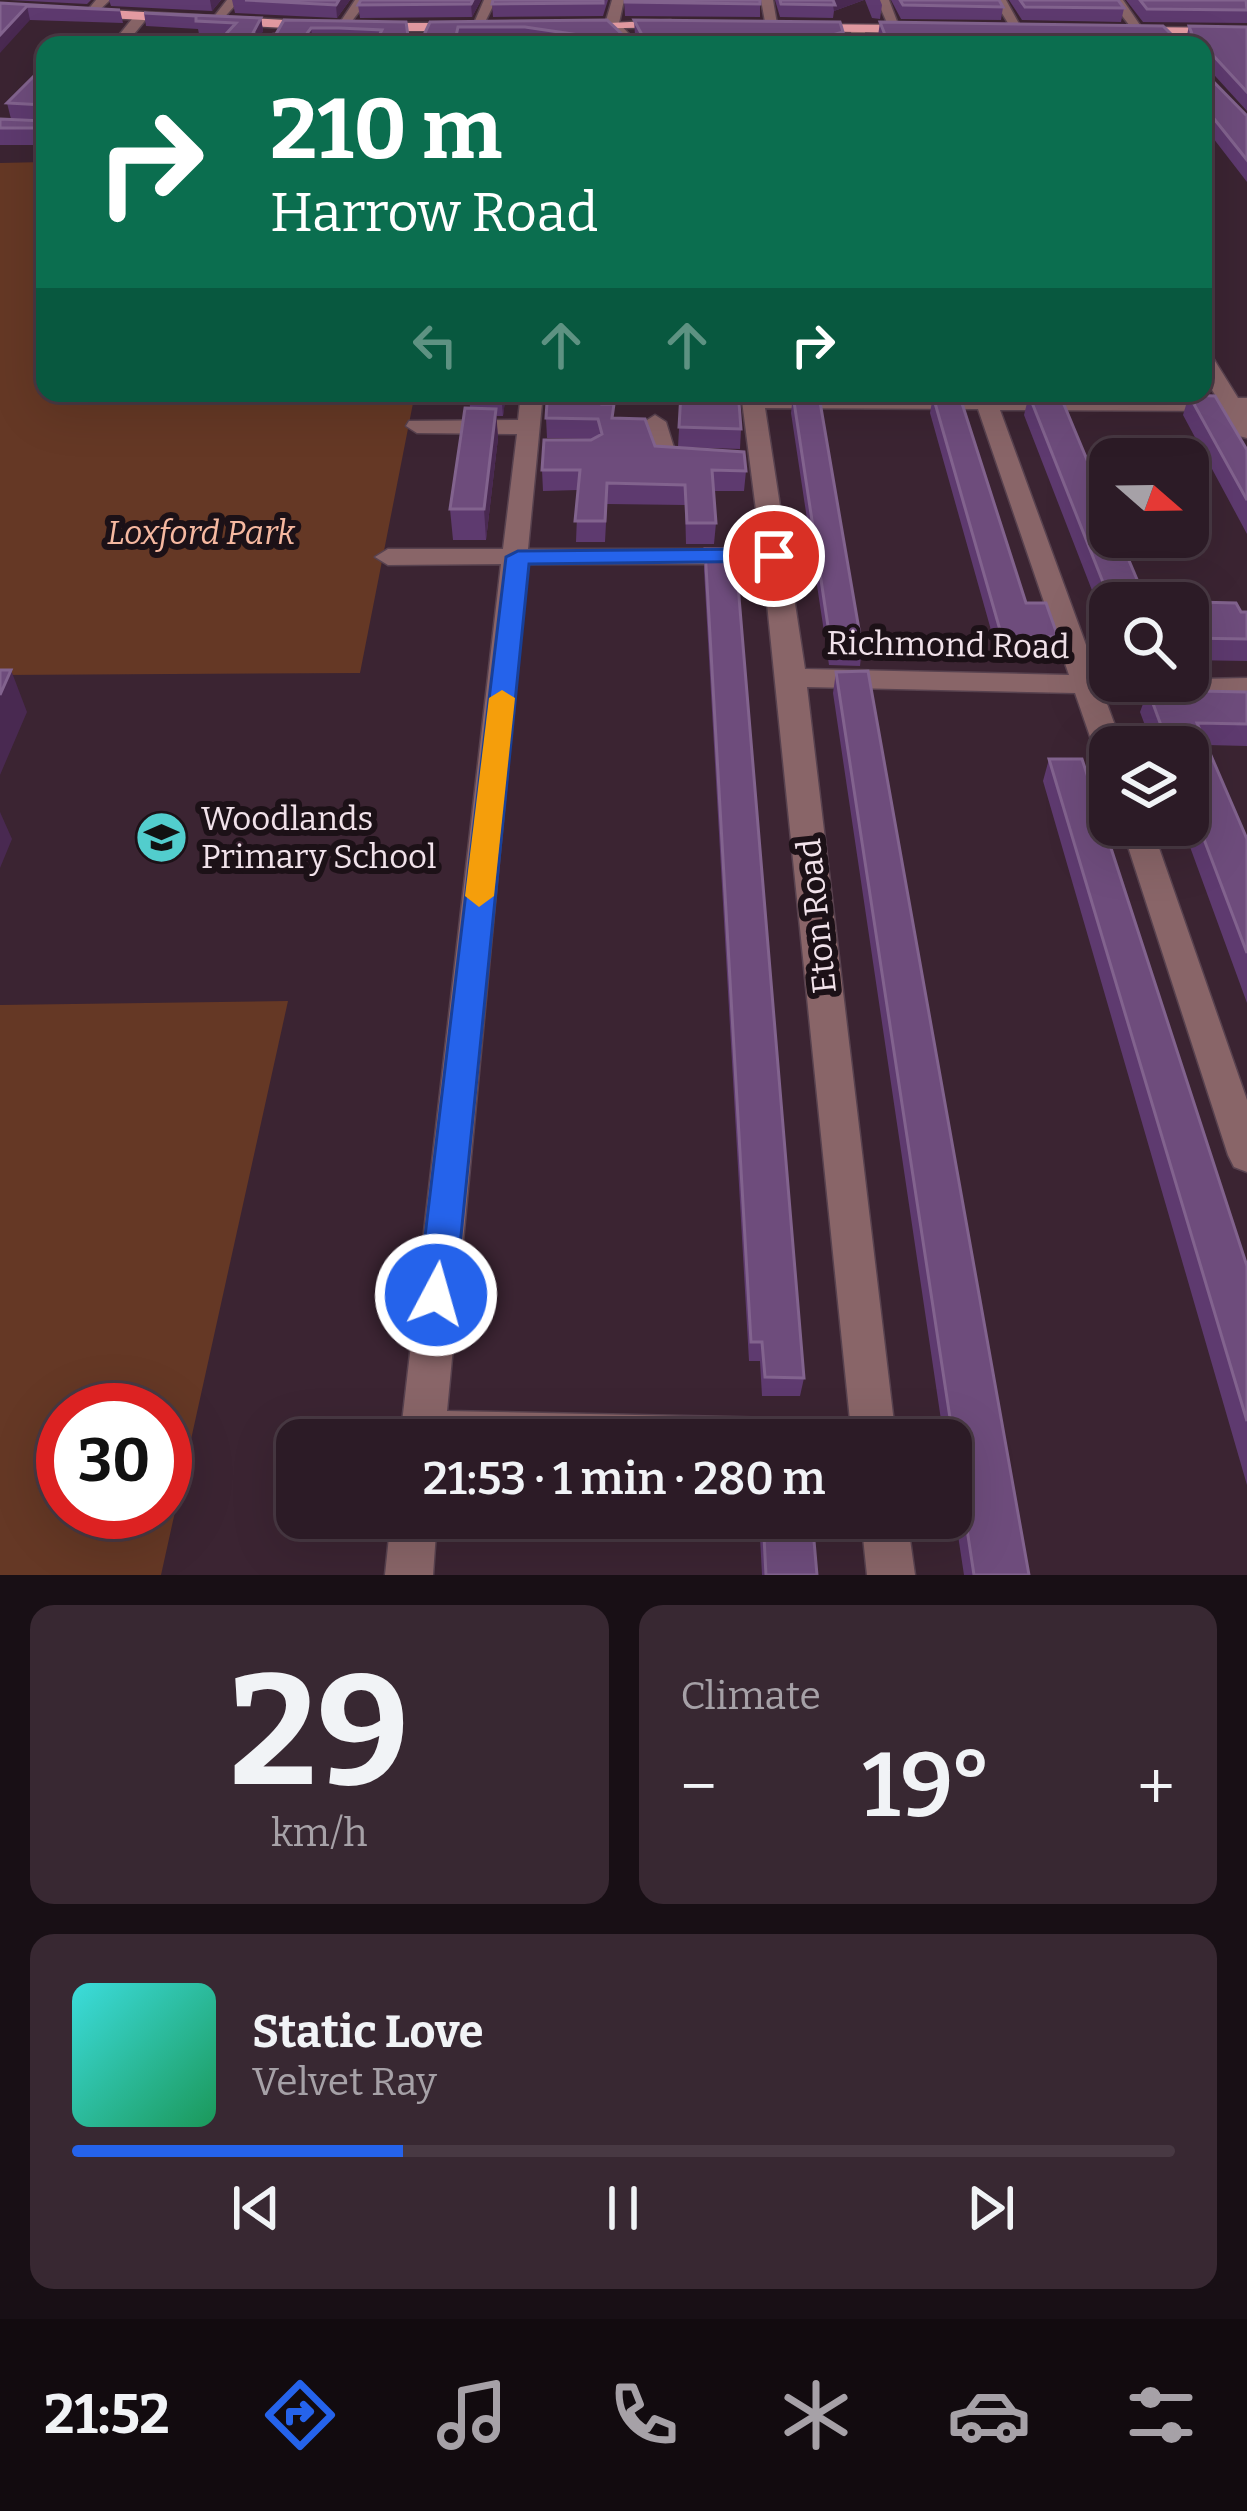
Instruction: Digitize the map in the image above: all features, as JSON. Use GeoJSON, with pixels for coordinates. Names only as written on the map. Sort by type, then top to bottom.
{"type":"FeatureCollection","features":[{"type":"Feature","properties":{"kind":"main road"},"geometry":{"type":"LineString","coordinates":[[3,10],[340,27],[484,27]]}},
{"type":"Feature","properties":{"kind":"main road"},"geometry":{"type":"LineString","coordinates":[[552,26],[694,25]]}},
{"type":"Feature","properties":{"kind":"main road"},"geometry":{"type":"LineString","coordinates":[[753,26],[934,29]]}},
{"type":"Feature","properties":{"kind":"main road"},"geometry":{"type":"LineString","coordinates":[[1012,34],[1040,30]]}},
{"type":"Feature","properties":{"kind":"main road"},"geometry":{"type":"LineString","coordinates":[[1110,31],[1247,32]]}},
{"type":"Feature","properties":{"kind":"street"},"geometry":{"type":"LineString","coordinates":[[87,14],[104,0]]}},
{"type":"Feature","properties":{"kind":"street"},"geometry":{"type":"LineString","coordinates":[[214,20],[234,0]]}},
{"type":"Feature","properties":{"kind":"street"},"geometry":{"type":"LineString","coordinates":[[340,27],[362,0]]}},
{"type":"Feature","properties":{"kind":"street"},"geometry":{"type":"LineString","coordinates":[[484,27],[490,0]]}},
{"type":"Feature","properties":{"kind":"street"},"geometry":{"type":"LineString","coordinates":[[618,0],[612,24],[623,36]]}},
{"type":"Feature","properties":{"kind":"street"},"geometry":{"type":"LineString","coordinates":[[767,0],[773,27]]}},
{"type":"Feature","properties":{"kind":"street"},"geometry":{"type":"LineString","coordinates":[[883,0],[896,29]]}},
{"type":"Feature","properties":{"kind":"street"},"geometry":{"type":"LineString","coordinates":[[1000,0],[1012,34]]}},
{"type":"Feature","properties":{"kind":"street"},"geometry":{"type":"LineString","coordinates":[[1116,0],[1141,32]]}},
{"type":"Feature","properties":{"kind":"street"},"geometry":{"type":"LineString","coordinates":[[125,36],[141,17]]}},
{"type":"Feature","properties":{"kind":"street"},"geometry":{"type":"LineString","coordinates":[[272,36],[279,24]]}},
{"type":"Feature","properties":{"kind":"street"},"geometry":{"type":"LineString","coordinates":[[419,36],[422,27]]}},
{"type":"Feature","properties":{"kind":"street"},"geometry":{"type":"LineString","coordinates":[[857,29],[859,36]]}},
{"type":"Feature","properties":{"kind":"street"},"geometry":{"type":"LineString","coordinates":[[1166,32],[1170,36]]}},
{"type":"Feature","properties":{"kind":"street"},"geometry":{"type":"LineString","coordinates":[[1212,369],[1239,405],[1247,431]]}},
{"type":"Feature","properties":{"kind":"street","name":"Eton Road"},"geometry":{"type":"LineString","coordinates":[[751,402],[736,460],[774,556],[792,678],[872,1419]]}},
{"type":"Feature","properties":{"kind":"street"},"geometry":{"type":"LineString","coordinates":[[987,402],[1101,726]]}},
{"type":"Feature","properties":{"kind":"street"},"geometry":{"type":"LineString","coordinates":[[1144,402],[1239,405]]}},
{"type":"Feature","properties":{"kind":"street"},"geometry":{"type":"LineString","coordinates":[[655,422],[665,458],[736,460]]}},
{"type":"Feature","properties":{"kind":"street"},"geometry":{"type":"LineString","coordinates":[[417,426],[533,429],[424,1419]]}},
{"type":"Feature","properties":{"kind":"street"},"geometry":{"type":"LineString","coordinates":[[388,557],[774,556]]}},
{"type":"Feature","properties":{"kind":"street","name":"Richmond Road"},"geometry":{"type":"LineString","coordinates":[[792,678],[1247,687]]}},
{"type":"Feature","properties":{"kind":"street"},"geometry":{"type":"LineString","coordinates":[[1143,846],[1247,1155]]}},
{"type":"Feature","properties":{"kind":"street"},"geometry":{"type":"LineString","coordinates":[[409,1575],[412,1539]]}},
{"type":"Feature","properties":{"kind":"street"},"geometry":{"type":"LineString","coordinates":[[887,1539],[891,1575]]}},
{"type":"Feature","properties":{"kind":"green space","name":"Loxford Park"},"geometry":{"type":"Polygon","coordinates":[[[36,162],[36,402],[413,402],[360,673],[0,675],[0,163],[36,162]]]}},
{"type":"Feature","properties":{"kind":"green space"},"geometry":{"type":"Polygon","coordinates":[[[288,1001],[192,1435],[192,1383],[36,1383],[36,1539],[169,1539],[161,1575],[0,1575],[0,1005],[288,1001]]]}},
{"type":"Feature","properties":{"kind":"building"},"geometry":{"type":"Polygon","coordinates":[[[245,0],[339,0],[336,5],[245,0]]]}},
{"type":"Feature","properties":{"kind":"building"},"geometry":{"type":"Polygon","coordinates":[[[361,0],[473,0],[471,4],[358,5],[361,0]]]}},
{"type":"Feature","properties":{"kind":"building"},"geometry":{"type":"Polygon","coordinates":[[[493,0],[603,0],[603,3],[492,4],[493,0]]]}},
{"type":"Feature","properties":{"kind":"building"},"geometry":{"type":"Polygon","coordinates":[[[760,0],[760,4],[625,2],[760,0]]]}},
{"type":"Feature","properties":{"kind":"building"},"geometry":{"type":"Polygon","coordinates":[[[780,0],[833,0],[835,5],[781,4],[780,0]]]}},
{"type":"Feature","properties":{"kind":"building"},"geometry":{"type":"Polygon","coordinates":[[[900,0],[999,0],[1003,7],[903,5],[900,0]]]}},
{"type":"Feature","properties":{"kind":"building"},"geometry":{"type":"Polygon","coordinates":[[[1020,0],[1118,0],[1124,8],[1025,7],[1020,0]]]}},
{"type":"Feature","properties":{"kind":"building"},"geometry":{"type":"Polygon","coordinates":[[[1140,0],[1246,0],[1247,10],[1147,9],[1140,0]]]}},
{"type":"Feature","properties":{"kind":"building"},"geometry":{"type":"Polygon","coordinates":[[[0,3],[120,10],[27,6],[0,35],[0,3]]]}},
{"type":"Feature","properties":{"kind":"building"},"geometry":{"type":"Polygon","coordinates":[[[144,13],[261,18],[253,33],[258,36],[224,36],[236,23],[196,21],[196,16],[144,13]]]}},
{"type":"Feature","properties":{"kind":"building"},"geometry":{"type":"Polygon","coordinates":[[[284,20],[406,22],[408,36],[379,36],[382,30],[311,28],[305,36],[258,36],[276,34],[284,20]]]}},
{"type":"Feature","properties":{"kind":"building"},"geometry":{"type":"Polygon","coordinates":[[[607,20],[624,36],[578,36],[525,27],[458,27],[456,36],[408,36],[424,35],[430,22],[607,20]]]}},
{"type":"Feature","properties":{"kind":"building"},"geometry":{"type":"Polygon","coordinates":[[[634,20],[840,22],[843,32],[829,36],[624,36],[642,35],[634,20]]]}},
{"type":"Feature","properties":{"kind":"building"},"geometry":{"type":"Polygon","coordinates":[[[880,22],[1163,26],[1173,36],[885,36],[880,22]]]}},
{"type":"Feature","properties":{"kind":"building"},"geometry":{"type":"Polygon","coordinates":[[[1189,26],[1247,27],[1247,92],[1212,54],[1212,36],[1173,36],[1192,34],[1189,26]]]}},
{"type":"Feature","properties":{"kind":"building"},"geometry":{"type":"Polygon","coordinates":[[[36,74],[36,105],[7,103],[36,74]]]}},
{"type":"Feature","properties":{"kind":"building"},"geometry":{"type":"Polygon","coordinates":[[[1212,80],[1247,116],[1247,160],[1212,116],[1212,80]]]}},
{"type":"Feature","properties":{"kind":"building"},"geometry":{"type":"Polygon","coordinates":[[[0,119],[36,121],[36,128],[0,128],[0,119]]]}},
{"type":"Feature","properties":{"kind":"building"},"geometry":{"type":"Polygon","coordinates":[[[1215,396],[1247,450],[1247,500],[1193,402],[1212,402],[1215,396]]]}},
{"type":"Feature","properties":{"kind":"building"},"geometry":{"type":"Polygon","coordinates":[[[547,402],[614,404],[612,418],[645,419],[655,446],[744,452],[746,471],[712,470],[716,523],[687,523],[685,485],[607,483],[605,521],[575,521],[580,470],[542,470],[544,440],[591,440],[602,434],[598,419],[546,418],[547,402]]]}},
{"type":"Feature","properties":{"kind":"building"},"geometry":{"type":"Polygon","coordinates":[[[680,402],[739,403],[741,429],[679,427],[680,402]]]}},
{"type":"Feature","properties":{"kind":"building"},"geometry":{"type":"Polygon","coordinates":[[[794,402],[820,402],[862,647],[831,646],[794,402]]]}},
{"type":"Feature","properties":{"kind":"building"},"geometry":{"type":"Polygon","coordinates":[[[935,402],[962,402],[1026,603],[1046,603],[1058,637],[1002,637],[935,402]]]}},
{"type":"Feature","properties":{"kind":"building"},"geometry":{"type":"Polygon","coordinates":[[[1032,402],[1063,402],[1089,465],[1089,547],[1032,402]]]}},
{"type":"Feature","properties":{"kind":"building"},"geometry":{"type":"Polygon","coordinates":[[[465,408],[496,409],[484,509],[450,509],[465,408]]]}},
{"type":"Feature","properties":{"kind":"building"},"geometry":{"type":"Polygon","coordinates":[[[705,549],[735,549],[804,1378],[765,1377],[762,1342],[751,1342],[705,549]]]}},
{"type":"Feature","properties":{"kind":"building"},"geometry":{"type":"Polygon","coordinates":[[[1093,558],[1128,558],[1138,582],[1103,582],[1093,558]]]}},
{"type":"Feature","properties":{"kind":"building"},"geometry":{"type":"Polygon","coordinates":[[[1209,602],[1236,603],[1241,612],[1247,612],[1247,639],[1209,638],[1209,602]]]}},
{"type":"Feature","properties":{"kind":"building"},"geometry":{"type":"Polygon","coordinates":[[[0,670],[11,670],[0,695],[0,670]]]}},
{"type":"Feature","properties":{"kind":"building"},"geometry":{"type":"Polygon","coordinates":[[[868,671],[1029,1575],[974,1575],[968,1539],[972,1419],[950,1419],[836,672],[868,671]]]}},
{"type":"Feature","properties":{"kind":"building"},"geometry":{"type":"Polygon","coordinates":[[[1209,691],[1247,692],[1247,724],[1161,726],[1152,702],[1209,702],[1209,691]]]}},
{"type":"Feature","properties":{"kind":"building"},"geometry":{"type":"Polygon","coordinates":[[[1209,751],[1247,839],[1247,953],[1207,846],[1209,751]]]}},
{"type":"Feature","properties":{"kind":"building"},"geometry":{"type":"Polygon","coordinates":[[[1049,759],[1082,759],[1089,781],[1089,846],[1110,846],[1247,1266],[1247,1421],[1049,759]]]}},
{"type":"Feature","properties":{"kind":"building"},"geometry":{"type":"Polygon","coordinates":[[[764,1539],[814,1539],[817,1575],[766,1575],[764,1539]]]}},
{"type":"Feature","properties":{"kind":"slow traffic"},"geometry":{"type":"LineString","coordinates":[[479,896],[502,698]]}},
{"type":"Feature","properties":{"kind":"place","name":"Woodlands Primary School"},"geometry":{"type":"Point","coordinates":[162,838]}},
{"type":"Feature","properties":{"kind":"route"},"geometry":{"type":"LineString","coordinates":[[436,1295],[518,557],[774,556]]}}]}
